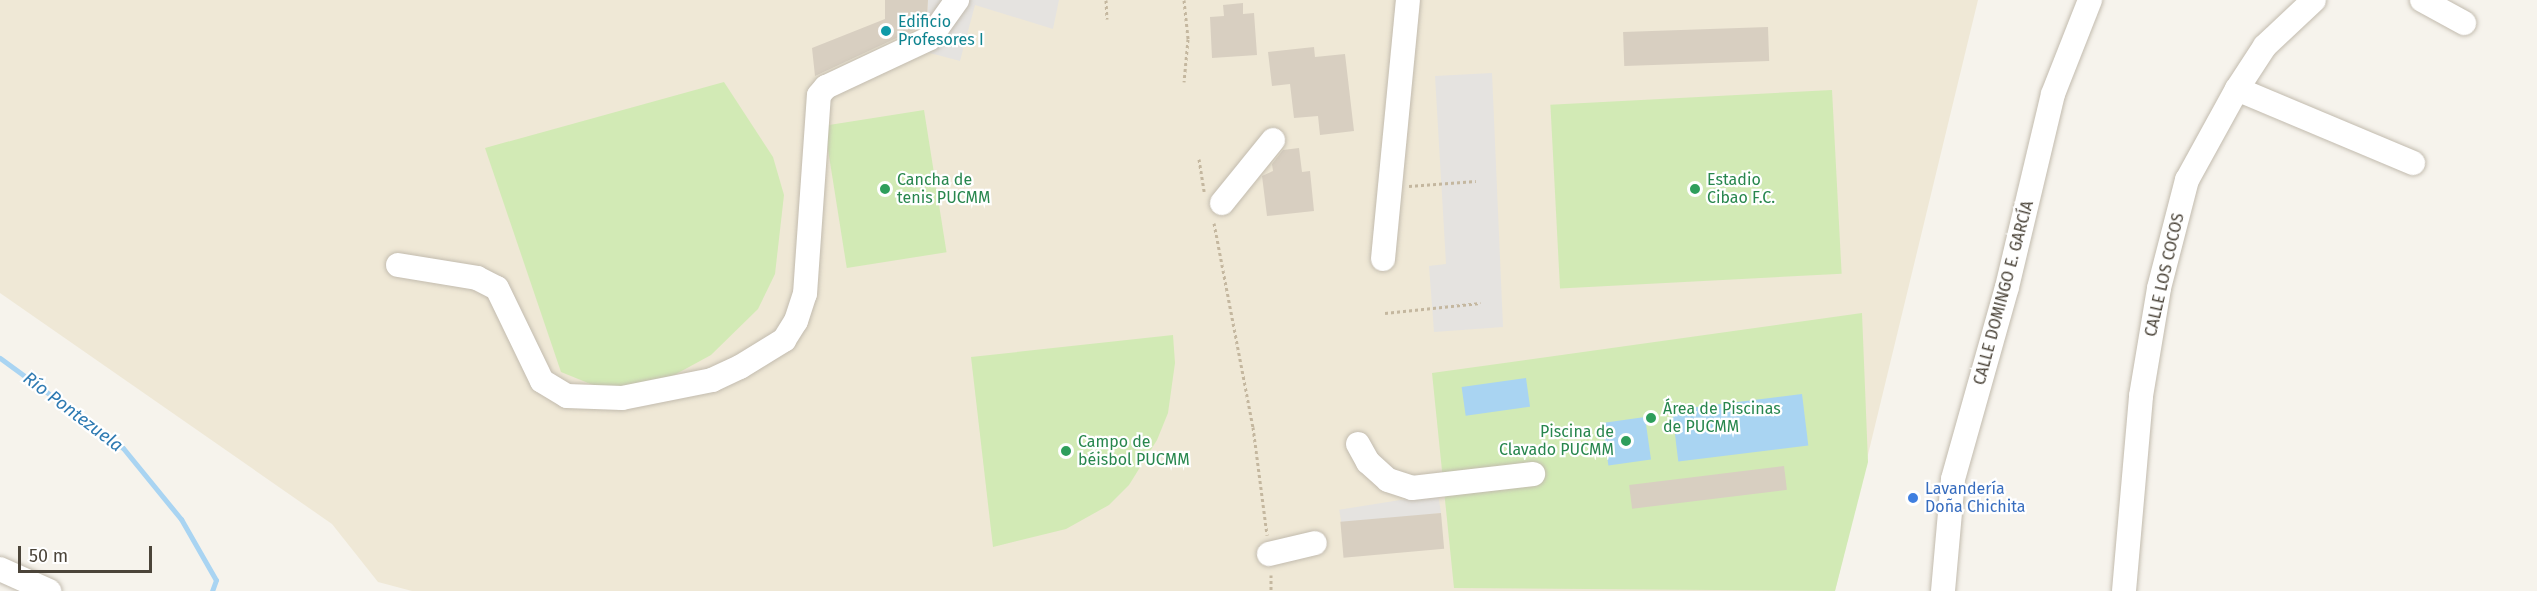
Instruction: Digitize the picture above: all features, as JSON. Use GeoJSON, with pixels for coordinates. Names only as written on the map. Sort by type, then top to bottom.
{"type":"FeatureCollection","features":[{"type":"Feature","properties":{"kind":"street"},"geometry":{"type":"LineString","coordinates":[[398,265],[477,278],[497,288],[542,381],[567,396],[622,398],[712,380],[740,367],[784,340],[796,321],[805,294],[819,95],[826,87],[930,38],[957,0]]}},
{"type":"Feature","properties":{"kind":"street"},"geometry":{"type":"LineString","coordinates":[[1383,260],[1388,187],[1408,0]]}},
{"type":"Feature","properties":{"kind":"street","name":"CALLE DOMINGO E. GARCÍA"},"geometry":{"type":"LineString","coordinates":[[1942,591],[1953,479],[2007,287],[2053,94],[2090,0]]}},
{"type":"Feature","properties":{"kind":"street","name":"CALLE LOS COCOS"},"geometry":{"type":"LineString","coordinates":[[2124,591],[2141,396],[2159,288],[2187,180],[2237,89],[2265,46],[2314,0]]}},
{"type":"Feature","properties":{"kind":"street"},"geometry":{"type":"LineString","coordinates":[[2422,0],[2464,23]]}},
{"type":"Feature","properties":{"kind":"street"},"geometry":{"type":"LineString","coordinates":[[2237,89],[2413,163]]}},
{"type":"Feature","properties":{"kind":"street"},"geometry":{"type":"LineString","coordinates":[[1214,201],[1273,140]]}},
{"type":"Feature","properties":{"kind":"street"},"geometry":{"type":"LineString","coordinates":[[1358,444],[1368,462],[1388,480],[1412,488],[1533,474]]}},
{"type":"Feature","properties":{"kind":"street"},"geometry":{"type":"LineString","coordinates":[[1269,554],[1315,543]]}},
{"type":"Feature","properties":{"kind":"street"},"geometry":{"type":"LineString","coordinates":[[0,569],[49,591]]}},
{"type":"Feature","properties":{"kind":"path"},"geometry":{"type":"LineString","coordinates":[[1106,0],[1107,19]]}},
{"type":"Feature","properties":{"kind":"path"},"geometry":{"type":"LineString","coordinates":[[1184,0],[1188,39],[1184,81]]}},
{"type":"Feature","properties":{"kind":"path"},"geometry":{"type":"LineString","coordinates":[[1199,159],[1214,201],[1212,214],[1253,427],[1269,554],[1271,591]]}},
{"type":"Feature","properties":{"kind":"path"},"geometry":{"type":"LineString","coordinates":[[1388,187],[1476,181]]}},
{"type":"Feature","properties":{"kind":"path"},"geometry":{"type":"LineString","coordinates":[[1385,312],[1480,303]]}},
{"type":"Feature","properties":{"kind":"shaded area"},"geometry":{"type":"Polygon","coordinates":[[[0,0],[1978,0],[1835,591],[412,591],[378,582],[332,524],[0,293],[0,0]]]}},
{"type":"Feature","properties":{"kind":"shaded area"},"geometry":{"type":"Polygon","coordinates":[[[928,0],[1059,0],[1053,29],[975,5],[960,61],[919,50],[920,20],[927,18],[928,0]]]}},
{"type":"Feature","properties":{"kind":"shaded area"},"geometry":{"type":"Polygon","coordinates":[[[1492,73],[1503,327],[1434,332],[1429,266],[1446,264],[1435,76],[1492,73]]]}},
{"type":"Feature","properties":{"kind":"shaded area"},"geometry":{"type":"Polygon","coordinates":[[[1438,494],[1441,513],[1342,528],[1339,510],[1438,494]]]}},
{"type":"Feature","properties":{"kind":"green space"},"geometry":{"type":"Polygon","coordinates":[[[724,82],[773,157],[784,195],[775,274],[758,309],[711,355],[656,385],[598,387],[561,372],[485,148],[724,82]]]}},
{"type":"Feature","properties":{"kind":"green space","name":"Estadio Cibao F.C."},"geometry":{"type":"Polygon","coordinates":[[[1832,90],[1842,274],[1560,289],[1550,105],[1832,90]]]}},
{"type":"Feature","properties":{"kind":"green space","name":"Cancha de tenis PUCMM"},"geometry":{"type":"Polygon","coordinates":[[[924,110],[947,252],[847,268],[824,126],[924,110]]]}},
{"type":"Feature","properties":{"kind":"green space","name":"Área de Piscinas de PUCMM"},"geometry":{"type":"Polygon","coordinates":[[[1862,313],[1868,462],[1835,591],[1454,588],[1432,373],[1862,313]]]}},
{"type":"Feature","properties":{"kind":"green space","name":"Campo de béisbol PUCMM"},"geometry":{"type":"Polygon","coordinates":[[[1173,335],[1175,363],[1168,413],[1157,440],[1129,485],[1109,505],[1066,529],[993,547],[971,357],[1173,335]]]}},
{"type":"Feature","properties":{"kind":"water"},"geometry":{"type":"Polygon","coordinates":[[[1526,378],[1530,407],[1466,416],[1462,387],[1526,378]]]}},
{"type":"Feature","properties":{"kind":"water"},"geometry":{"type":"Polygon","coordinates":[[[1802,394],[1808,446],[1678,462],[1672,410],[1802,394]]]}},
{"type":"Feature","properties":{"kind":"water","name":"Piscina de Clavado PUCMM"},"geometry":{"type":"Polygon","coordinates":[[[1645,417],[1651,460],[1608,466],[1602,423],[1645,417]]]}},
{"type":"Feature","properties":{"kind":"building","name":"Edificio Profesores I"},"geometry":{"type":"Polygon","coordinates":[[[885,0],[928,0],[927,17],[920,20],[920,27],[815,76],[812,48],[885,19],[885,0]]]}},
{"type":"Feature","properties":{"kind":"building"},"geometry":{"type":"Polygon","coordinates":[[[1243,3],[1243,14],[1254,13],[1257,55],[1212,58],[1210,17],[1224,16],[1223,5],[1243,3]]]}},
{"type":"Feature","properties":{"kind":"building"},"geometry":{"type":"Polygon","coordinates":[[[1768,27],[1769,61],[1624,66],[1623,32],[1768,27]]]}},
{"type":"Feature","properties":{"kind":"building"},"geometry":{"type":"Polygon","coordinates":[[[1314,47],[1315,57],[1345,54],[1354,131],[1320,135],[1318,116],[1294,118],[1290,84],[1272,86],[1268,52],[1314,47]]]}},
{"type":"Feature","properties":{"kind":"building"},"geometry":{"type":"Polygon","coordinates":[[[1299,148],[1302,172],[1310,171],[1314,211],[1267,216],[1262,176],[1273,171],[1272,164],[1283,150],[1299,148]]]}},
{"type":"Feature","properties":{"kind":"building"},"geometry":{"type":"Polygon","coordinates":[[[1784,466],[1787,490],[1632,509],[1629,485],[1784,466]]]}},
{"type":"Feature","properties":{"kind":"building"},"geometry":{"type":"Polygon","coordinates":[[[1441,513],[1444,549],[1344,558],[1340,522],[1441,513]]]}},
{"type":"Feature","properties":{"kind":"waterway","name":"Río Pontezuela"},"geometry":{"type":"LineString","coordinates":[[0,358],[123,448],[181,519],[216,580],[212,591]]}},
{"type":"Feature","properties":{"kind":"place","name":"Edificio Profesores I"},"geometry":{"type":"Point","coordinates":[886,31]}},
{"type":"Feature","properties":{"kind":"place","name":"Cancha de tenis PUCMM"},"geometry":{"type":"Point","coordinates":[885,189]}},
{"type":"Feature","properties":{"kind":"place","name":"Estadio Cibao F.C."},"geometry":{"type":"Point","coordinates":[1695,189]}},
{"type":"Feature","properties":{"kind":"place","name":"Área de Piscinas de PUCMM"},"geometry":{"type":"Point","coordinates":[1651,418]}},
{"type":"Feature","properties":{"kind":"place","name":"Piscina de Clavado PUCMM"},"geometry":{"type":"Point","coordinates":[1626,441]}},
{"type":"Feature","properties":{"kind":"place","name":"Campo de béisbol PUCMM"},"geometry":{"type":"Point","coordinates":[1066,451]}},
{"type":"Feature","properties":{"kind":"place","name":"Lavandería Doña Chichita"},"geometry":{"type":"Point","coordinates":[1913,498]}}]}
